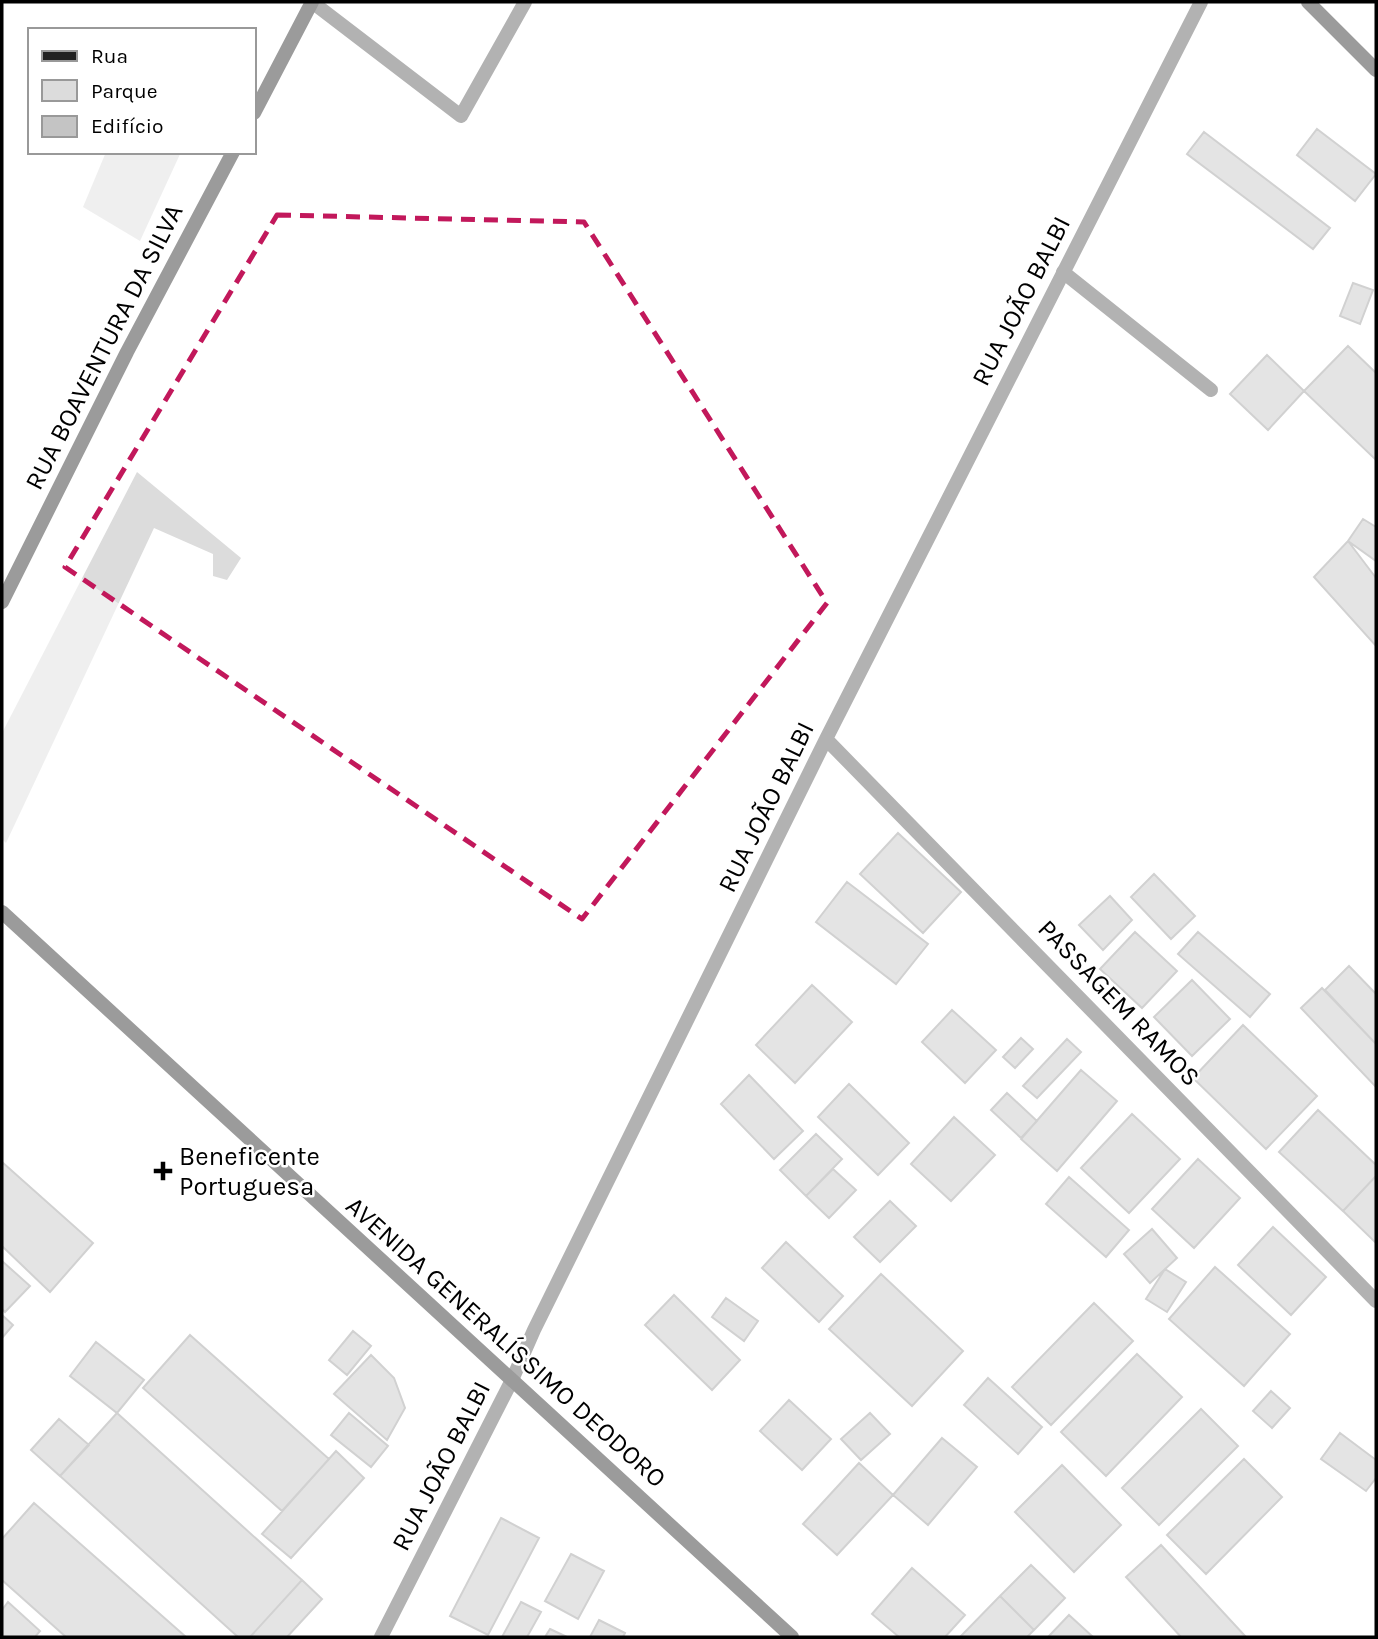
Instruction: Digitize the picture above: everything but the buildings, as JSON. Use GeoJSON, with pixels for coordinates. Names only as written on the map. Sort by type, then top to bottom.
{"type":"FeatureCollection","features":[{"type":"Feature","properties":{"kind":"street"},"geometry":{"type":"LineString","coordinates":[[256,109],[312,2],[461,116],[525,2]]}},
{"type":"Feature","properties":{"kind":"street","name":"RUA JOÃO BALBI"},"geometry":{"type":"LineString","coordinates":[[381,1637],[512,1380],[534,1330],[826,739],[1201,2]]}},
{"type":"Feature","properties":{"kind":"street"},"geometry":{"type":"LineString","coordinates":[[1308,2],[1376,70]]}},
{"type":"Feature","properties":{"kind":"street","name":"RUA BOAVENTURA DA SILVA"},"geometry":{"type":"LineString","coordinates":[[2,602],[232,154]]}},
{"type":"Feature","properties":{"kind":"street"},"geometry":{"type":"LineString","coordinates":[[1063,272],[1211,390]]}},
{"type":"Feature","properties":{"kind":"street","name":"PASSAGEM RAMOS"},"geometry":{"type":"LineString","coordinates":[[826,739],[1376,1301]]}},
{"type":"Feature","properties":{"kind":"street","name":"AVENIDA GENERALÍSSIMO DEODORO"},"geometry":{"type":"LineString","coordinates":[[2,912],[792,1637]]}},
{"type":"Feature","properties":{"kind":"highlighted area"},"geometry":{"type":"Polygon","coordinates":[[[277,215],[584,222],[827,603],[582,919],[65,567],[277,215]]]}},
{"type":"Feature","properties":{"kind":"green space"},"geometry":{"type":"Polygon","coordinates":[[[105,154],[180,154],[140,241],[83,207],[105,154]]]}},
{"type":"Feature","properties":{"kind":"green space"},"geometry":{"type":"Polygon","coordinates":[[[137,472],[241,558],[227,580],[213,576],[213,554],[154,528],[6,843],[2,839],[2,733],[137,472]]]}},
{"type":"Feature","properties":{"kind":"place","name":"Beneficente Portuguesa"},"geometry":{"type":"Point","coordinates":[163,1171]}}]}
